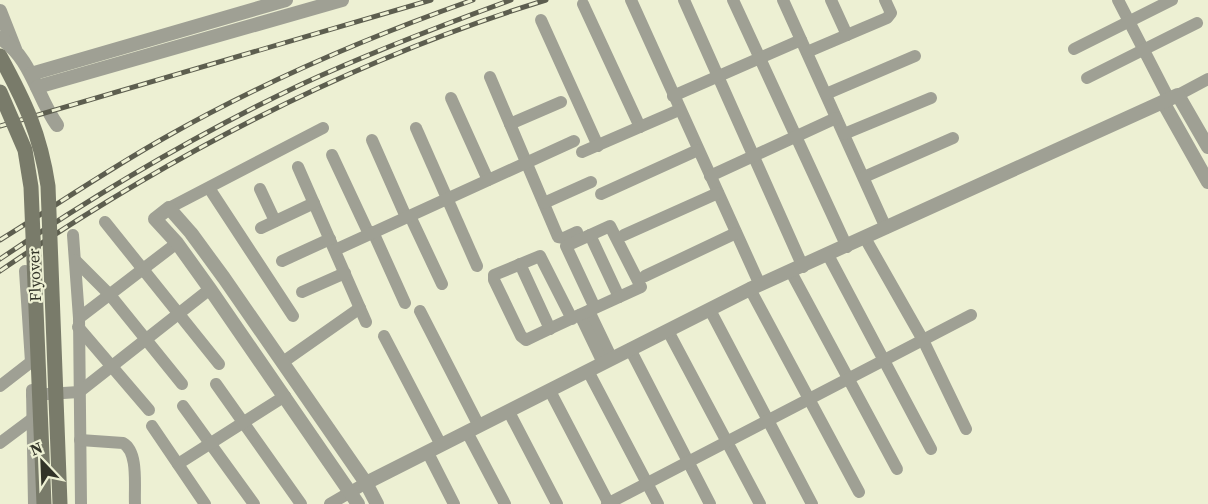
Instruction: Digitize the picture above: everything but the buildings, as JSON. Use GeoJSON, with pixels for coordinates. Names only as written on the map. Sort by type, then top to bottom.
{"type":"FeatureCollection","features":[{"type":"Feature","properties":{"kind":"main road","name":"Flyover"},"geometry":{"type":"LineString","coordinates":[[0,56],[34,123],[42,147],[48,186],[60,504]]}},
{"type":"Feature","properties":{"kind":"main road","name":"Flyover"},"geometry":{"type":"LineString","coordinates":[[0,92],[25,150],[31,188],[44,504]]}},
{"type":"Feature","properties":{"kind":"street"},"geometry":{"type":"LineString","coordinates":[[31,74],[286,0]]}},
{"type":"Feature","properties":{"kind":"street"},"geometry":{"type":"LineString","coordinates":[[37,87],[342,0]]}},
{"type":"Feature","properties":{"kind":"street"},"geometry":{"type":"LineString","coordinates":[[631,0],[718,192],[755,287],[809,399],[859,492]]}},
{"type":"Feature","properties":{"kind":"street"},"geometry":{"type":"LineString","coordinates":[[684,0],[753,156],[797,269],[849,379],[897,469]]}},
{"type":"Feature","properties":{"kind":"street"},"geometry":{"type":"LineString","coordinates":[[733,0],[848,247]]}},
{"type":"Feature","properties":{"kind":"street"},"geometry":{"type":"LineString","coordinates":[[783,0],[886,228]]}},
{"type":"Feature","properties":{"kind":"street"},"geometry":{"type":"LineString","coordinates":[[831,0],[847,35]]}},
{"type":"Feature","properties":{"kind":"street"},"geometry":{"type":"LineString","coordinates":[[807,52],[890,16],[885,0]]}},
{"type":"Feature","properties":{"kind":"street"},"geometry":{"type":"LineString","coordinates":[[1118,0],[1143,51],[1170,98],[1208,182]]}},
{"type":"Feature","properties":{"kind":"street"},"geometry":{"type":"LineString","coordinates":[[1074,49],[1172,0]]}},
{"type":"Feature","properties":{"kind":"street"},"geometry":{"type":"LineString","coordinates":[[583,4],[640,127]]}},
{"type":"Feature","properties":{"kind":"street"},"geometry":{"type":"LineString","coordinates":[[1,13],[15,49],[57,124]]}},
{"type":"Feature","properties":{"kind":"street"},"geometry":{"type":"LineString","coordinates":[[541,20],[598,146]]}},
{"type":"Feature","properties":{"kind":"street"},"geometry":{"type":"LineString","coordinates":[[1087,78],[1197,23]]}},
{"type":"Feature","properties":{"kind":"street"},"geometry":{"type":"LineString","coordinates":[[0,38],[15,49]]}},
{"type":"Feature","properties":{"kind":"street"},"geometry":{"type":"LineString","coordinates":[[673,96],[801,40]]}},
{"type":"Feature","properties":{"kind":"street"},"geometry":{"type":"LineString","coordinates":[[826,94],[915,56]]}},
{"type":"Feature","properties":{"kind":"street"},"geometry":{"type":"LineString","coordinates":[[490,77],[543,203],[561,238],[608,219]]}},
{"type":"Feature","properties":{"kind":"street"},"geometry":{"type":"LineString","coordinates":[[330,504],[355,498],[366,483],[755,287],[848,247],[1208,79]]}},
{"type":"Feature","properties":{"kind":"street"},"geometry":{"type":"LineString","coordinates":[[451,98],[488,180]]}},
{"type":"Feature","properties":{"kind":"street"},"geometry":{"type":"LineString","coordinates":[[844,134],[931,98]]}},
{"type":"Feature","properties":{"kind":"street"},"geometry":{"type":"LineString","coordinates":[[1170,98],[1208,147]]}},
{"type":"Feature","properties":{"kind":"street"},"geometry":{"type":"LineString","coordinates":[[510,124],[561,102]]}},
{"type":"Feature","properties":{"kind":"street"},"geometry":{"type":"LineString","coordinates":[[582,152],[679,110]]}},
{"type":"Feature","properties":{"kind":"street"},"geometry":{"type":"LineString","coordinates":[[710,176],[836,118]]}},
{"type":"Feature","properties":{"kind":"street"},"geometry":{"type":"LineString","coordinates":[[323,128],[169,208],[154,219],[177,243],[355,498]]}},
{"type":"Feature","properties":{"kind":"street"},"geometry":{"type":"LineString","coordinates":[[416,128],[477,266]]}},
{"type":"Feature","properties":{"kind":"street"},"geometry":{"type":"LineString","coordinates":[[864,177],[953,138]]}},
{"type":"Feature","properties":{"kind":"street"},"geometry":{"type":"LineString","coordinates":[[372,140],[442,285]]}},
{"type":"Feature","properties":{"kind":"street"},"geometry":{"type":"LineString","coordinates":[[282,261],[371,233],[574,141]]}},
{"type":"Feature","properties":{"kind":"street"},"geometry":{"type":"LineString","coordinates":[[601,194],[698,150]]}},
{"type":"Feature","properties":{"kind":"street"},"geometry":{"type":"LineString","coordinates":[[332,155],[405,303]]}},
{"type":"Feature","properties":{"kind":"street"},"geometry":{"type":"LineString","coordinates":[[298,167],[366,322]]}},
{"type":"Feature","properties":{"kind":"street"},"geometry":{"type":"LineString","coordinates":[[543,203],[591,182]]}},
{"type":"Feature","properties":{"kind":"street"},"geometry":{"type":"LineString","coordinates":[[209,188],[293,316]]}},
{"type":"Feature","properties":{"kind":"street"},"geometry":{"type":"LineString","coordinates":[[260,189],[276,221]]}},
{"type":"Feature","properties":{"kind":"street"},"geometry":{"type":"LineString","coordinates":[[624,235],[718,192]]}},
{"type":"Feature","properties":{"kind":"street"},"geometry":{"type":"LineString","coordinates":[[261,228],[314,204]]}},
{"type":"Feature","properties":{"kind":"street"},"geometry":{"type":"LineString","coordinates":[[169,208],[198,242],[283,362],[366,483],[377,504]]}},
{"type":"Feature","properties":{"kind":"street"},"geometry":{"type":"LineString","coordinates":[[105,222],[142,271],[219,364]]}},
{"type":"Feature","properties":{"kind":"street"},"geometry":{"type":"LineString","coordinates":[[584,313],[566,248],[608,226],[612,227],[641,285],[618,297],[584,313],[550,329],[523,339],[494,280],[494,275],[538,256],[542,258],[584,313],[608,361]]}},
{"type":"Feature","properties":{"kind":"street"},"geometry":{"type":"LineString","coordinates":[[645,276],[736,234]]}},
{"type":"Feature","properties":{"kind":"street"},"geometry":{"type":"LineString","coordinates":[[73,235],[78,323],[81,504]]}},
{"type":"Feature","properties":{"kind":"street"},"geometry":{"type":"LineString","coordinates":[[590,235],[618,297]]}},
{"type":"Feature","properties":{"kind":"street"},"geometry":{"type":"LineString","coordinates":[[865,238],[923,340],[966,429]]}},
{"type":"Feature","properties":{"kind":"street"},"geometry":{"type":"LineString","coordinates":[[78,323],[177,243]]}},
{"type":"Feature","properties":{"kind":"street"},"geometry":{"type":"LineString","coordinates":[[828,255],[931,449]]}},
{"type":"Feature","properties":{"kind":"street"},"geometry":{"type":"LineString","coordinates":[[75,260],[110,295],[182,384]]}},
{"type":"Feature","properties":{"kind":"street"},"geometry":{"type":"LineString","coordinates":[[520,264],[550,329]]}},
{"type":"Feature","properties":{"kind":"street"},"geometry":{"type":"LineString","coordinates":[[26,271],[33,419],[34,504]]}},
{"type":"Feature","properties":{"kind":"street"},"geometry":{"type":"LineString","coordinates":[[302,292],[345,273]]}},
{"type":"Feature","properties":{"kind":"street"},"geometry":{"type":"LineString","coordinates":[[32,395],[79,392],[210,289]]}},
{"type":"Feature","properties":{"kind":"street"},"geometry":{"type":"LineString","coordinates":[[283,362],[360,308]]}},
{"type":"Feature","properties":{"kind":"street"},"geometry":{"type":"LineString","coordinates":[[710,310],[812,504]]}},
{"type":"Feature","properties":{"kind":"street"},"geometry":{"type":"LineString","coordinates":[[420,311],[505,504]]}},
{"type":"Feature","properties":{"kind":"street"},"geometry":{"type":"LineString","coordinates":[[550,391],[608,504],[971,315]]}},
{"type":"Feature","properties":{"kind":"street"},"geometry":{"type":"LineString","coordinates":[[78,323],[149,410]]}},
{"type":"Feature","properties":{"kind":"street"},"geometry":{"type":"LineString","coordinates":[[668,331],[760,504]]}},
{"type":"Feature","properties":{"kind":"street"},"geometry":{"type":"LineString","coordinates":[[384,336],[441,446]]}},
{"type":"Feature","properties":{"kind":"street"},"geometry":{"type":"LineString","coordinates":[[630,350],[710,504]]}},
{"type":"Feature","properties":{"kind":"street"},"geometry":{"type":"LineString","coordinates":[[0,386],[31,362]]}},
{"type":"Feature","properties":{"kind":"street"},"geometry":{"type":"LineString","coordinates":[[588,371],[658,504]]}},
{"type":"Feature","properties":{"kind":"street"},"geometry":{"type":"LineString","coordinates":[[216,384],[302,504]]}},
{"type":"Feature","properties":{"kind":"street"},"geometry":{"type":"LineString","coordinates":[[178,464],[285,396]]}},
{"type":"Feature","properties":{"kind":"street"},"geometry":{"type":"LineString","coordinates":[[183,406],[254,504]]}},
{"type":"Feature","properties":{"kind":"street"},"geometry":{"type":"LineString","coordinates":[[509,412],[557,504]]}},
{"type":"Feature","properties":{"kind":"street"},"geometry":{"type":"LineString","coordinates":[[0,443],[33,419]]}},
{"type":"Feature","properties":{"kind":"street"},"geometry":{"type":"LineString","coordinates":[[152,426],[205,504]]}},
{"type":"Feature","properties":{"kind":"street"},"geometry":{"type":"LineString","coordinates":[[80,440],[127,445],[132,455],[135,504]]}},
{"type":"Feature","properties":{"kind":"street"},"geometry":{"type":"LineString","coordinates":[[428,453],[454,504]]}},
{"type":"Feature","properties":{"kind":"street"},"geometry":{"type":"LineString","coordinates":[[134,488],[146,504]]}},
{"type":"Feature","properties":{"kind":"railway"},"geometry":{"type":"LineString","coordinates":[[0,126],[431,0]]}},
{"type":"Feature","properties":{"kind":"railway"},"geometry":{"type":"LineString","coordinates":[[0,240],[145,149],[240,98],[355,45],[473,0]]}},
{"type":"Feature","properties":{"kind":"railway"},"geometry":{"type":"LineString","coordinates":[[0,259],[147,166],[261,104],[378,51],[511,0]]}},
{"type":"Feature","properties":{"kind":"railway"},"geometry":{"type":"LineString","coordinates":[[0,271],[129,189],[263,115],[402,51],[546,0]]}}]}
